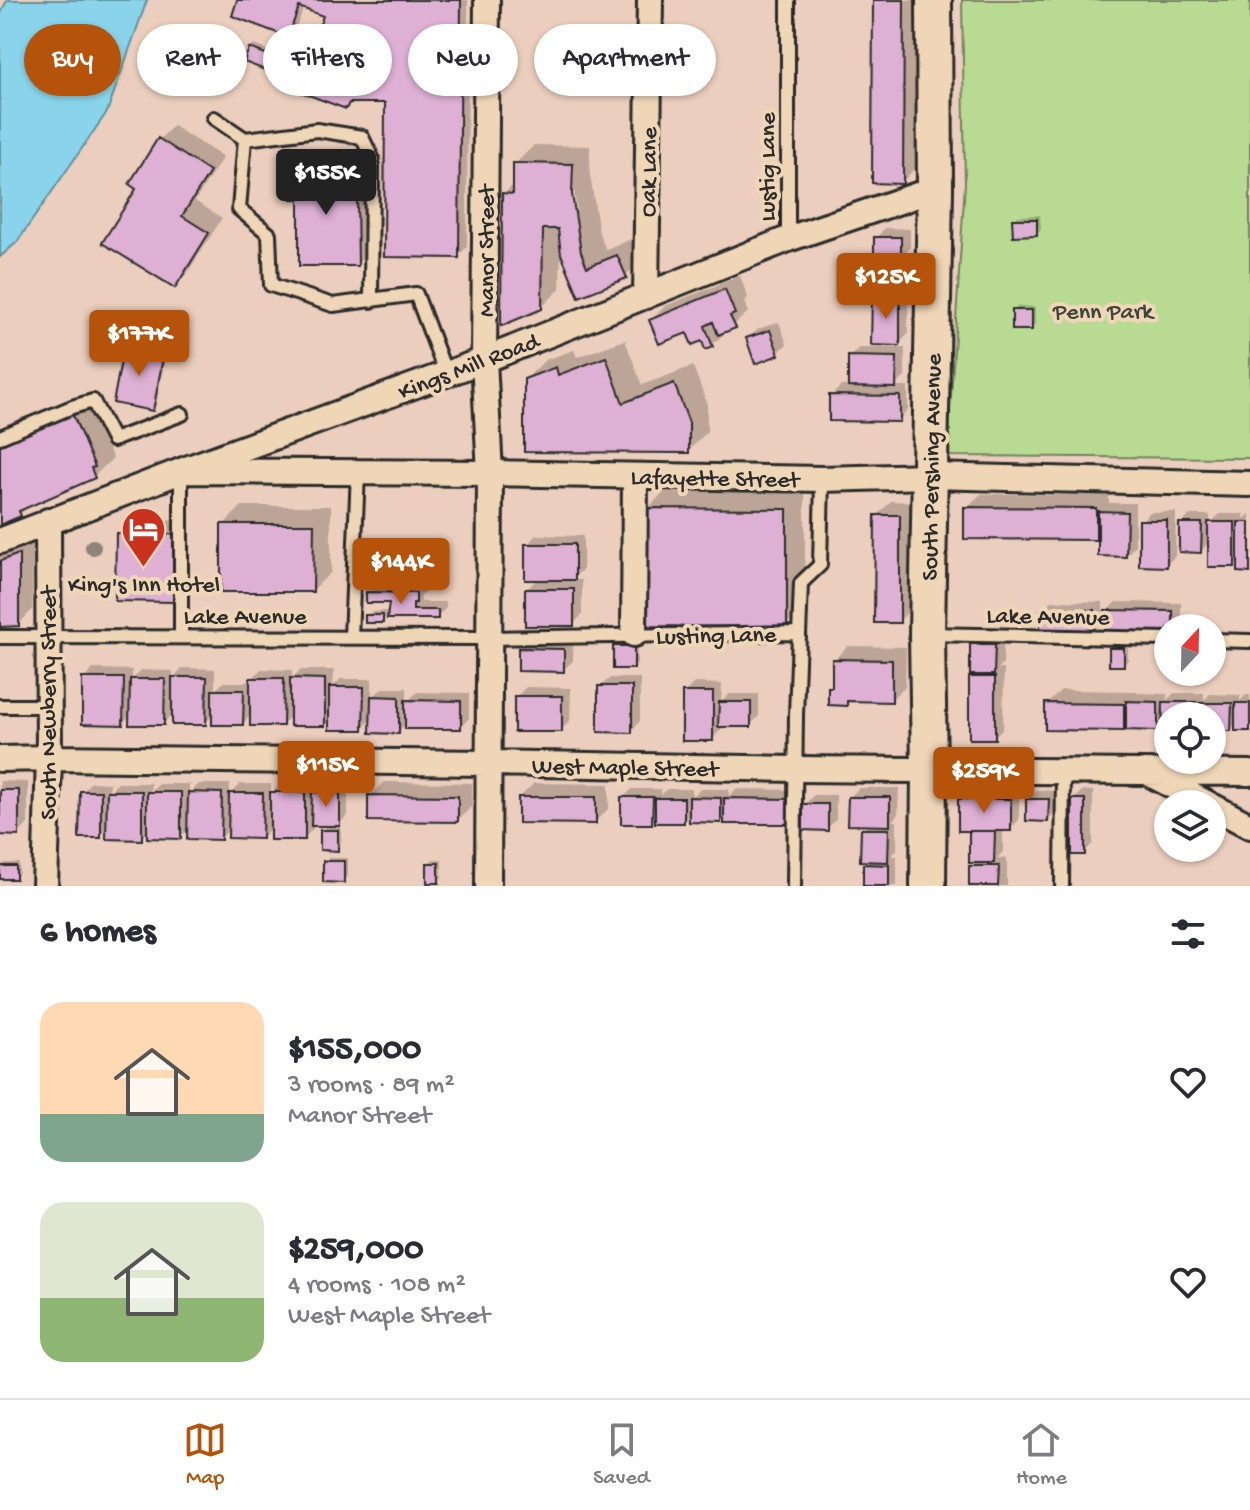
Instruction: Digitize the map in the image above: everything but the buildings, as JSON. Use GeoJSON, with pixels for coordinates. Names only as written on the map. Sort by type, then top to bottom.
{"type":"FeatureCollection","features":[{"type":"Feature","properties":{"kind":"street","name":"Manor Street"},"geometry":{"type":"LineString","coordinates":[[487,0],[484,360],[490,473],[488,886]]}},
{"type":"Feature","properties":{"kind":"street","name":"Oak Lane"},"geometry":{"type":"LineString","coordinates":[[646,296],[650,0]]}},
{"type":"Feature","properties":{"kind":"street","name":"South Pershing Avenue"},"geometry":{"type":"LineString","coordinates":[[928,886],[927,634],[935,189],[934,0]]}},
{"type":"Feature","properties":{"kind":"street","name":"Kings Mill Road"},"geometry":{"type":"LineString","coordinates":[[0,541],[484,360],[788,239],[935,189]]}},
{"type":"Feature","properties":{"kind":"street","name":"Lafayette Street"},"geometry":{"type":"LineString","coordinates":[[181,471],[822,479],[929,476],[1250,484]]}},
{"type":"Feature","properties":{"kind":"street","name":"Lusting Lane"},"geometry":{"type":"LineString","coordinates":[[634,634],[635,476]]}},
{"type":"Feature","properties":{"kind":"street","name":"South Newberry Street"},"geometry":{"type":"LineString","coordinates":[[45,886],[49,758],[48,521]]}},
{"type":"Feature","properties":{"kind":"street","name":"West Maple Street"},"geometry":{"type":"LineString","coordinates":[[0,759],[1250,773]]}},
{"type":"Feature","properties":{"kind":"street"},"geometry":{"type":"LineString","coordinates":[[1146,772],[1181,790]]}},
{"type":"Feature","properties":{"kind":"street"},"geometry":{"type":"LineString","coordinates":[[1226,813],[1250,826]]}},
{"type":"Feature","properties":{"kind":"lane","name":"Lustig Lane"},"geometry":{"type":"LineString","coordinates":[[788,0],[788,239]]}},
{"type":"Feature","properties":{"kind":"lane"},"geometry":{"type":"LineString","coordinates":[[214,118],[245,139],[317,130],[362,137],[372,158],[371,301]]}},
{"type":"Feature","properties":{"kind":"lane"},"geometry":{"type":"LineString","coordinates":[[245,139],[239,209],[269,234],[271,285],[333,305],[416,294],[446,374]]}},
{"type":"Feature","properties":{"kind":"lane"},"geometry":{"type":"LineString","coordinates":[[0,437],[93,401],[113,440],[182,414]]}},
{"type":"Feature","properties":{"kind":"lane"},"geometry":{"type":"LineString","coordinates":[[181,471],[181,636]]}},
{"type":"Feature","properties":{"kind":"lane"},"geometry":{"type":"LineString","coordinates":[[351,637],[358,472]]}},
{"type":"Feature","properties":{"kind":"lane"},"geometry":{"type":"LineString","coordinates":[[794,886],[801,583],[820,565],[822,479]]}},
{"type":"Feature","properties":{"kind":"lane","name":"Lusting Lane"},"geometry":{"type":"LineString","coordinates":[[490,638],[798,633]]}},
{"type":"Feature","properties":{"kind":"lane","name":"Lake Avenue"},"geometry":{"type":"LineString","coordinates":[[927,634],[1154,639]]}},
{"type":"Feature","properties":{"kind":"lane","name":"Lake Avenue"},"geometry":{"type":"LineString","coordinates":[[0,637],[490,638]]}},
{"type":"Feature","properties":{"kind":"lane"},"geometry":{"type":"LineString","coordinates":[[1226,640],[1250,641]]}},
{"type":"Feature","properties":{"kind":"lane"},"geometry":{"type":"LineString","coordinates":[[0,706],[49,706]]}},
{"type":"Feature","properties":{"kind":"lane"},"geometry":{"type":"LineString","coordinates":[[1062,886],[1063,771]]}},
{"type":"Feature","properties":{"kind":"green space","name":"Penn Park"},"geometry":{"type":"Polygon","coordinates":[[[962,0],[1250,0],[1250,458],[947,456],[965,183],[962,0]]]}},
{"type":"Feature","properties":{"kind":"water"},"geometry":{"type":"Polygon","coordinates":[[[7,0],[147,0],[121,73],[121,24],[24,24],[24,96],[113,96],[107,112],[17,242],[0,257],[0,15],[7,0]]]}},
{"type":"Feature","properties":{"kind":"place","name":"King's Inn Hotel"},"geometry":{"type":"Point","coordinates":[144,568]}}]}
